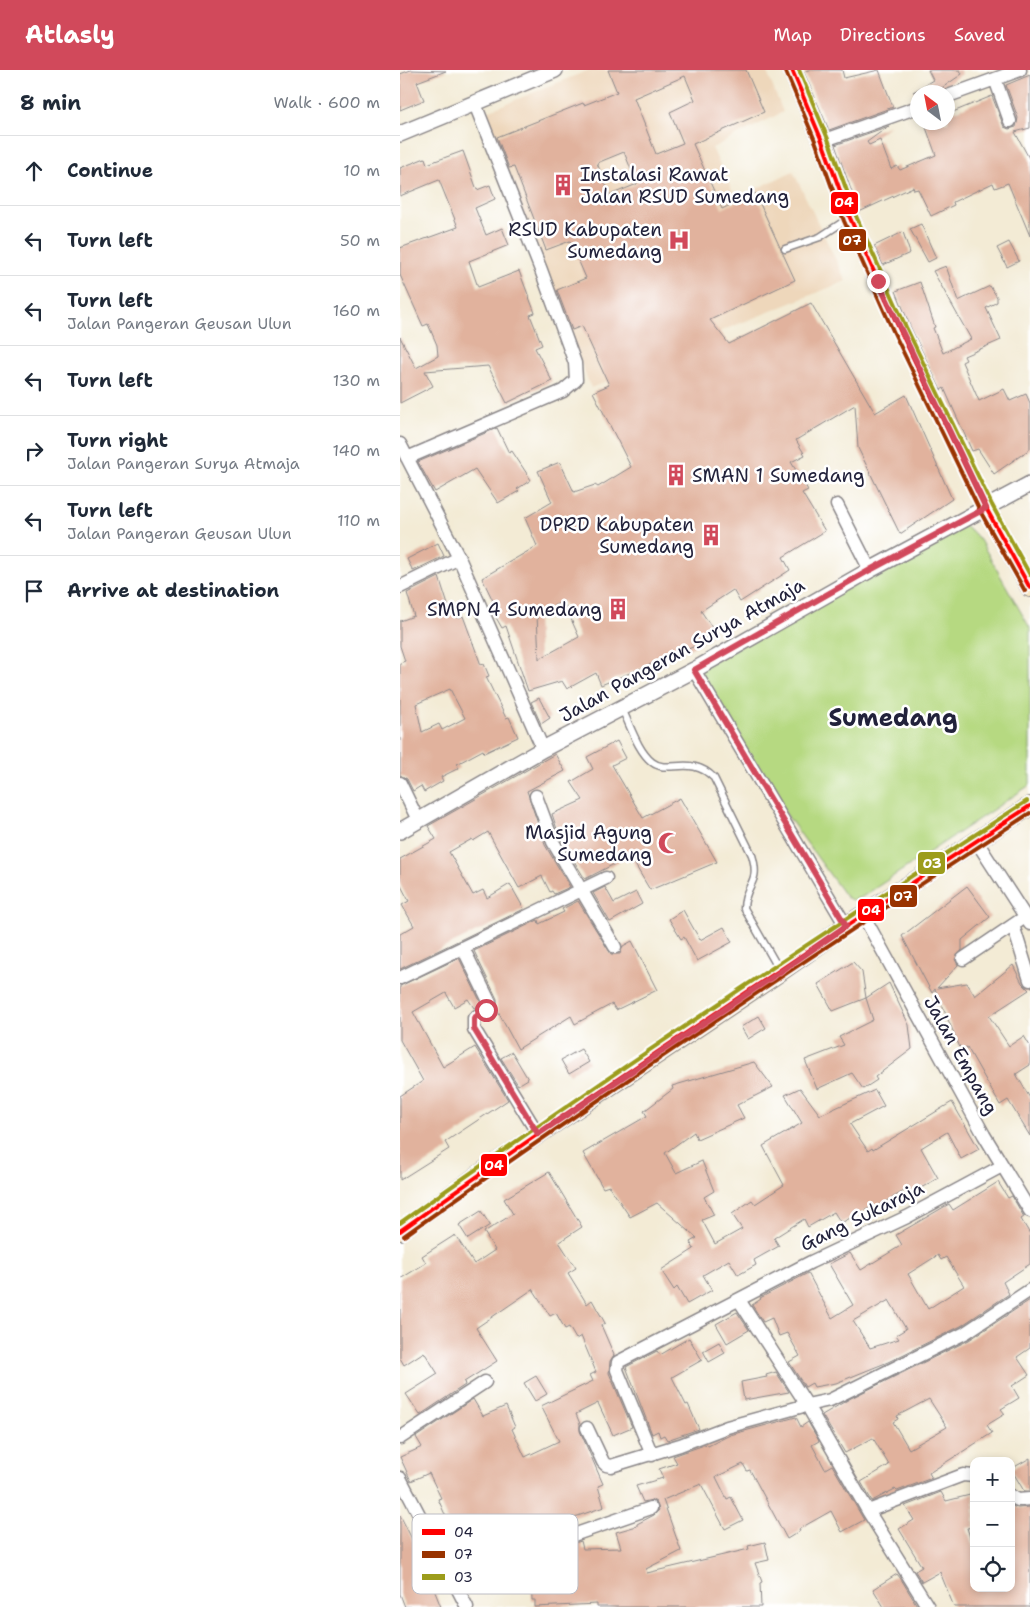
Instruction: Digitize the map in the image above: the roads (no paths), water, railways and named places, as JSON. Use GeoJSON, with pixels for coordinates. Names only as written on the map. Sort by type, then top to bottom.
{"type":"FeatureCollection","features":[{"type":"Feature","properties":{"kind":"main road"},"geometry":{"type":"LineString","coordinates":[[792,70],[822,142],[850,218],[900,330],[986,508],[1030,588]]}},
{"type":"Feature","properties":{"kind":"main road"},"geometry":{"type":"LineString","coordinates":[[400,1231],[538,1134],[780,972],[863,914],[1030,806]]}},
{"type":"Feature","properties":{"kind":"street"},"geometry":{"type":"LineString","coordinates":[[400,134],[475,104],[533,74],[555,70]]}},
{"type":"Feature","properties":{"kind":"street"},"geometry":{"type":"LineString","coordinates":[[955,93],[1020,70]]}},
{"type":"Feature","properties":{"kind":"street"},"geometry":{"type":"LineString","coordinates":[[995,79],[1010,121]]}},
{"type":"Feature","properties":{"kind":"street"},"geometry":{"type":"LineString","coordinates":[[407,458],[563,391],[576,380],[575,363],[541,270],[475,104]]}},
{"type":"Feature","properties":{"kind":"street"},"geometry":{"type":"LineString","coordinates":[[822,142],[910,110]]}},
{"type":"Feature","properties":{"kind":"street"},"geometry":{"type":"LineString","coordinates":[[400,444],[458,558],[543,748]]}},
{"type":"Feature","properties":{"kind":"street","name":"Jalan Pangeran Surya Atmaja"},"geometry":{"type":"LineString","coordinates":[[400,831],[543,748],[694,670],[870,570],[1030,484]]}},
{"type":"Feature","properties":{"kind":"street"},"geometry":{"type":"LineString","coordinates":[[837,505],[870,570]]}},
{"type":"Feature","properties":{"kind":"street"},"geometry":{"type":"LineString","coordinates":[[400,587],[458,558]]}},
{"type":"Feature","properties":{"kind":"street"},"geometry":{"type":"LineString","coordinates":[[694,670],[846,926]]}},
{"type":"Feature","properties":{"kind":"street"},"geometry":{"type":"LineString","coordinates":[[400,783],[418,820]]}},
{"type":"Feature","properties":{"kind":"street"},"geometry":{"type":"LineString","coordinates":[[536,796],[553,842],[566,867],[582,889],[615,947]]}},
{"type":"Feature","properties":{"kind":"street"},"geometry":{"type":"LineString","coordinates":[[963,959],[1013,925],[1028,920],[977,842]]}},
{"type":"Feature","properties":{"kind":"street"},"geometry":{"type":"LineString","coordinates":[[400,978],[606,878]]}},
{"type":"Feature","properties":{"kind":"street","name":"Jalan Empang"},"geometry":{"type":"LineString","coordinates":[[863,914],[1002,1166],[1030,1211]]}},
{"type":"Feature","properties":{"kind":"street"},"geometry":{"type":"LineString","coordinates":[[1013,925],[1030,980]]}},
{"type":"Feature","properties":{"kind":"street"},"geometry":{"type":"LineString","coordinates":[[463,948],[490,1003],[489,1008],[474,1018],[474,1029],[538,1134]]}},
{"type":"Feature","properties":{"kind":"street","name":"Gang Sukaraja"},"geometry":{"type":"LineString","coordinates":[[652,1455],[616,1364],[811,1262],[907,1217],[1002,1166]]}},
{"type":"Feature","properties":{"kind":"street"},"geometry":{"type":"LineString","coordinates":[[587,1428],[606,1466],[611,1466],[652,1455],[727,1427],[830,1400],[965,1333],[1030,1290]]}},
{"type":"Feature","properties":{"kind":"street"},"geometry":{"type":"LineString","coordinates":[[739,1300],[807,1405],[868,1511],[928,1607]]}},
{"type":"Feature","properties":{"kind":"street"},"geometry":{"type":"LineString","coordinates":[[400,1438],[485,1382]]}},
{"type":"Feature","properties":{"kind":"street"},"geometry":{"type":"LineString","coordinates":[[868,1511],[963,1475],[970,1476]]}},
{"type":"Feature","properties":{"kind":"street"},"geometry":{"type":"LineString","coordinates":[[400,1478],[418,1514]]}},
{"type":"Feature","properties":{"kind":"street"},"geometry":{"type":"LineString","coordinates":[[1015,1498],[1018,1500],[1030,1499]]}},
{"type":"Feature","properties":{"kind":"street"},"geometry":{"type":"LineString","coordinates":[[578,1533],[651,1508]]}},
{"type":"Feature","properties":{"kind":"street"},"geometry":{"type":"LineString","coordinates":[[460,1594],[467,1607]]}},
{"type":"Feature","properties":{"kind":"lane"},"geometry":{"type":"LineString","coordinates":[[785,249],[820,237],[850,218]]}},
{"type":"Feature","properties":{"kind":"lane"},"geometry":{"type":"LineString","coordinates":[[621,707],[645,754],[652,762],[665,766],[696,766],[706,770],[714,778],[752,855],[756,869],[755,878],[748,890],[744,908],[780,972]]}},
{"type":"Feature","properties":{"kind":"place","name":"Instalasi Rawat Jalan RSUD Sumedang"},"geometry":{"type":"Point","coordinates":[563,185]}},
{"type":"Feature","properties":{"kind":"place","name":"RSUD Kabupaten Sumedang"},"geometry":{"type":"Point","coordinates":[679,240]}},
{"type":"Feature","properties":{"kind":"place","name":"SMAN 1 Sumedang"},"geometry":{"type":"Point","coordinates":[676,475]}},
{"type":"Feature","properties":{"kind":"place","name":"DPRD Kabupaten Sumedang"},"geometry":{"type":"Point","coordinates":[711,535]}},
{"type":"Feature","properties":{"kind":"place","name":"SMPN 4 Sumedang"},"geometry":{"type":"Point","coordinates":[618,609]}},
{"type":"Feature","properties":{"kind":"place","name":"Masjid Agung Sumedang"},"geometry":{"type":"Point","coordinates":[669,843]}},
{"type":"Feature","properties":{"kind":"district","name":"Sumedang"},"geometry":{"type":"Point","coordinates":[893,718]}}]}
